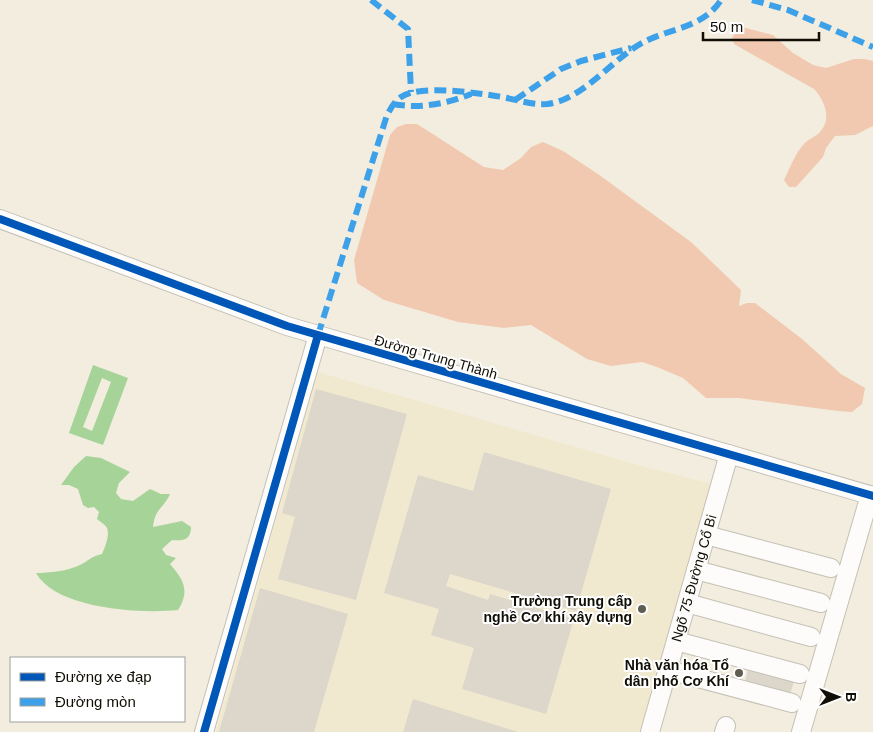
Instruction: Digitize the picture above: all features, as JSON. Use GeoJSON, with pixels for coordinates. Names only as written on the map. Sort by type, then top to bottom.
{"type":"FeatureCollection","features":[{"type":"Feature","properties":{"kind":"street","name":"Đường Trung Thành"},"geometry":{"type":"LineString","coordinates":[[0,219],[287,326],[872,496]]}},
{"type":"Feature","properties":{"kind":"street"},"geometry":{"type":"LineString","coordinates":[[204,732],[318,335]]}},
{"type":"Feature","properties":{"kind":"street","name":"Ngõ 75 Đường Cổ Bi"},"geometry":{"type":"LineString","coordinates":[[650,732],[729,454]]}},
{"type":"Feature","properties":{"kind":"street"},"geometry":{"type":"LineString","coordinates":[[801,732],[872,496]]}},
{"type":"Feature","properties":{"kind":"street"},"geometry":{"type":"LineString","coordinates":[[706,534],[831,568]]}},
{"type":"Feature","properties":{"kind":"street"},"geometry":{"type":"LineString","coordinates":[[696,570],[821,603]]}},
{"type":"Feature","properties":{"kind":"street"},"geometry":{"type":"LineString","coordinates":[[687,603],[811,637]]}},
{"type":"Feature","properties":{"kind":"street"},"geometry":{"type":"LineString","coordinates":[[676,641],[800,674]]}},
{"type":"Feature","properties":{"kind":"street"},"geometry":{"type":"LineString","coordinates":[[668,670],[792,703]]}},
{"type":"Feature","properties":{"kind":"shaded area"},"geometry":{"type":"Polygon","coordinates":[[[742,27],[773,35],[793,53],[813,65],[826,68],[854,59],[873,61],[873,126],[855,135],[835,136],[826,148],[823,157],[796,187],[789,187],[784,180],[801,147],[823,129],[826,117],[824,105],[814,89],[734,44],[732,38],[736,31],[742,27]]]}},
{"type":"Feature","properties":{"kind":"shaded area"},"geometry":{"type":"Polygon","coordinates":[[[406,124],[417,124],[484,167],[503,170],[521,158],[531,147],[543,142],[563,151],[598,174],[691,242],[741,290],[739,306],[755,303],[802,339],[841,374],[865,388],[862,404],[852,412],[739,398],[706,398],[683,378],[642,362],[611,366],[587,359],[531,325],[504,328],[458,322],[384,300],[357,283],[354,260],[390,135],[397,127],[406,124]]]}},
{"type":"Feature","properties":{"kind":"shaded area"},"geometry":{"type":"Polygon","coordinates":[[[93,365],[128,378],[103,445],[69,433],[93,365]],[[102,378],[83,427],[92,431],[111,382],[102,378]]]}},
{"type":"Feature","properties":{"kind":"shaded area"},"geometry":{"type":"Polygon","coordinates":[[[318,372],[645,467],[716,485],[647,732],[216,732],[318,372]]]}},
{"type":"Feature","properties":{"kind":"shaded area"},"geometry":{"type":"Polygon","coordinates":[[[86,456],[101,458],[130,472],[119,483],[116,493],[121,499],[133,501],[150,489],[161,494],[170,494],[158,512],[153,527],[182,521],[191,527],[190,535],[186,539],[172,540],[162,549],[166,555],[176,558],[170,564],[179,575],[184,586],[184,597],[178,610],[122,610],[80,602],[61,595],[46,585],[36,573],[70,569],[102,554],[107,541],[108,531],[105,525],[97,519],[99,512],[94,507],[88,508],[83,505],[78,489],[69,485],[61,485],[74,467],[86,456]]]}},
{"type":"Feature","properties":{"kind":"building"},"geometry":{"type":"Polygon","coordinates":[[[316,389],[407,414],[356,600],[278,579],[295,517],[282,513],[316,389]]]}},
{"type":"Feature","properties":{"kind":"building"},"geometry":{"type":"Polygon","coordinates":[[[484,452],[611,489],[576,611],[450,574],[446,586],[488,600],[490,594],[574,619],[546,714],[462,689],[474,648],[431,635],[439,609],[384,593],[418,475],[473,491],[484,452]]]}},
{"type":"Feature","properties":{"kind":"building"},"geometry":{"type":"Polygon","coordinates":[[[260,588],[348,614],[314,732],[219,732],[260,588]]]}},
{"type":"Feature","properties":{"kind":"building"},"geometry":{"type":"Polygon","coordinates":[[[749,665],[795,678],[789,698],[744,685],[749,665]]]}},
{"type":"Feature","properties":{"kind":"building"},"geometry":{"type":"Polygon","coordinates":[[[413,699],[518,732],[403,732],[413,699]]]}},
{"type":"Feature","properties":{"kind":"marked path"},"geometry":{"type":"LineString","coordinates":[[371,0],[408,29],[411,92]]}},
{"type":"Feature","properties":{"kind":"marked path"},"geometry":{"type":"LineString","coordinates":[[318,335],[387,115],[401,97],[410,93],[435,90],[479,93],[535,104],[561,101],[574,95],[634,48],[646,41],[697,21],[706,16],[721,0]]}},
{"type":"Feature","properties":{"kind":"marked path"},"geometry":{"type":"LineString","coordinates":[[752,0],[788,10],[873,47]]}},
{"type":"Feature","properties":{"kind":"marked path"},"geometry":{"type":"LineString","coordinates":[[515,100],[561,69],[581,61],[631,48]]}},
{"type":"Feature","properties":{"kind":"marked path"},"geometry":{"type":"LineString","coordinates":[[393,104],[432,105],[471,94]]}},
{"type":"Feature","properties":{"kind":"cycle path"},"geometry":{"type":"LineString","coordinates":[[0,219],[287,326],[873,496]]}},
{"type":"Feature","properties":{"kind":"cycle path"},"geometry":{"type":"LineString","coordinates":[[204,732],[318,335]]}},
{"type":"Feature","properties":{"kind":"place","name":"Trường Trung cấp nghề Cơ khí xây dựng"},"geometry":{"type":"Point","coordinates":[642,609]}},
{"type":"Feature","properties":{"kind":"place","name":"Nhà văn hóa Tổ dân phố Cơ Khí"},"geometry":{"type":"Point","coordinates":[739,673]}}]}
